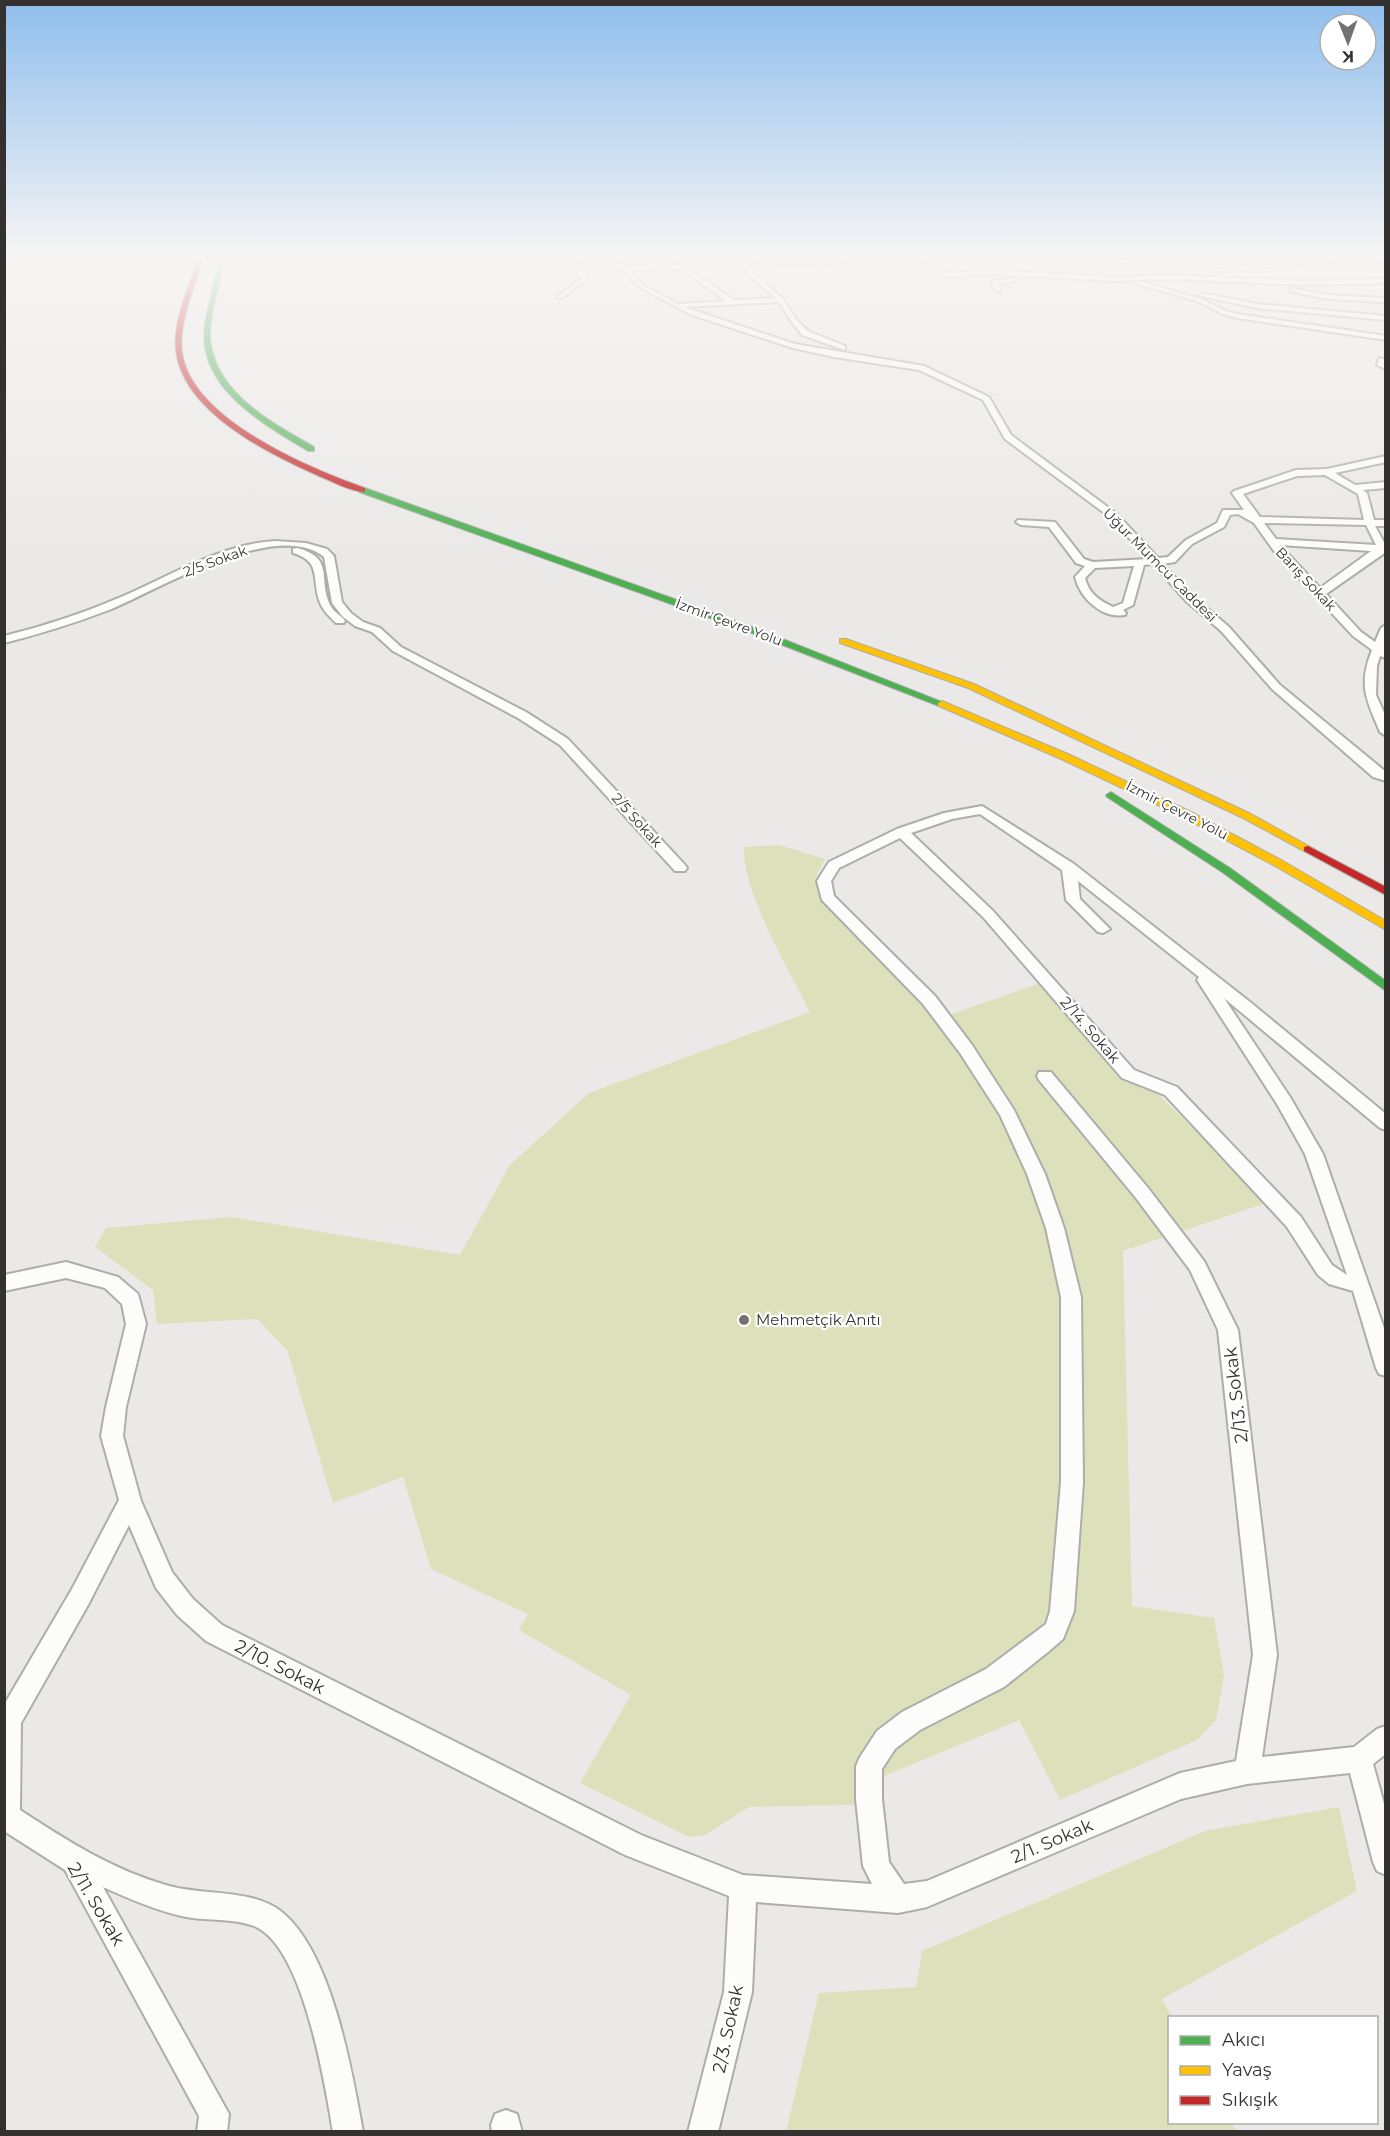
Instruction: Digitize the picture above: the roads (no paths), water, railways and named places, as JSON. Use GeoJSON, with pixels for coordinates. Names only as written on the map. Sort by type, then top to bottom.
{"type":"FeatureCollection","features":[{"type":"Feature","properties":{"kind":"highway","name":"İzmir Çevre Yolu"},"geometry":{"type":"LineString","coordinates":[[181,358],[181,366],[213,411],[255,441],[293,461],[356,488],[830,657],[1052,749],[1163,801],[1253,849],[1386,926]]}},
{"type":"Feature","properties":{"kind":"highway"},"geometry":{"type":"LineString","coordinates":[[212,358],[226,386],[241,402],[318,454]]}},
{"type":"Feature","properties":{"kind":"highway","name":"İzmir Çevre Yolu"},"geometry":{"type":"LineString","coordinates":[[832,638],[971,686],[1247,816],[1386,892]]}},
{"type":"Feature","properties":{"kind":"highway"},"geometry":{"type":"LineString","coordinates":[[971,686],[1169,766],[1272,814]]}},
{"type":"Feature","properties":{"kind":"highway"},"geometry":{"type":"LineString","coordinates":[[930,699],[1077,778]]}},
{"type":"Feature","properties":{"kind":"highway"},"geometry":{"type":"LineString","coordinates":[[1098,789],[1119,800],[1226,870],[1386,987]]}},
{"type":"Feature","properties":{"kind":"street","name":"Uğur Mumcu Caddesi"},"geometry":{"type":"LineString","coordinates":[[852,358],[921,368],[986,399],[1008,437],[1114,516],[1153,561],[1225,629],[1276,687],[1351,752],[1378,774],[1386,777]]}},
{"type":"Feature","properties":{"kind":"street"},"geometry":{"type":"LineString","coordinates":[[886,358],[921,368]]}},
{"type":"Feature","properties":{"kind":"street"},"geometry":{"type":"LineString","coordinates":[[1327,471],[1386,459]]}},
{"type":"Feature","properties":{"kind":"street"},"geometry":{"type":"LineString","coordinates":[[1369,463],[1386,472]]}},
{"type":"Feature","properties":{"kind":"street"},"geometry":{"type":"LineString","coordinates":[[1327,471],[1362,493],[1370,523],[1384,549]]}},
{"type":"Feature","properties":{"kind":"street","name":"Barış Sokak"},"geometry":{"type":"LineString","coordinates":[[1327,471],[1296,473],[1237,493],[1273,542],[1357,634],[1382,652]]}},
{"type":"Feature","properties":{"kind":"street"},"geometry":{"type":"LineString","coordinates":[[1354,488],[1386,485]]}},
{"type":"Feature","properties":{"kind":"street"},"geometry":{"type":"LineString","coordinates":[[1021,522],[1052,524],[1075,556],[1092,565],[1171,560],[1189,542],[1221,525],[1226,512],[1240,511],[1256,520],[1386,523]]}},
{"type":"Feature","properties":{"kind":"street"},"geometry":{"type":"LineString","coordinates":[[1273,542],[1384,549]]}},
{"type":"Feature","properties":{"kind":"street","name":"2/5 Sokak"},"geometry":{"type":"LineString","coordinates":[[4,640],[37,631],[103,607],[244,549],[277,544],[325,551],[329,556],[337,603],[347,615],[359,624],[376,630],[397,649],[522,715],[564,742],[680,868]]}},
{"type":"Feature","properties":{"kind":"street","name":"2/5 Sokak"},"geometry":{"type":"LineString","coordinates":[[4,650],[140,601],[243,558],[280,549],[310,552],[315,558],[328,611],[341,622],[362,634],[383,636]]}},
{"type":"Feature","properties":{"kind":"street"},"geometry":{"type":"LineString","coordinates":[[1320,593],[1384,549]]}},
{"type":"Feature","properties":{"kind":"street"},"geometry":{"type":"LineString","coordinates":[[1092,565],[1080,577],[1081,586],[1088,598],[1117,611],[1128,605],[1140,562]]}},
{"type":"Feature","properties":{"kind":"street"},"geometry":{"type":"LineString","coordinates":[[1386,628],[1382,652],[1371,666],[1370,695],[1386,732]]}},
{"type":"Feature","properties":{"kind":"street"},"geometry":{"type":"LineString","coordinates":[[898,1899],[876,1866],[869,1799],[869,1766],[886,1740],[911,1721],[995,1678],[1055,1631],[1062,1611],[1072,1482],[1071,1297],[1054,1228],[1036,1174],[1008,1114],[966,1049],[929,1000],[827,897],[824,881],[834,864],[902,832],[949,816],[982,810],[1035,842],[1068,867],[1321,1068],[1386,1125]]}},
{"type":"Feature","properties":{"kind":"street","name":"2/14. Sokak"},"geometry":{"type":"LineString","coordinates":[[902,832],[988,914],[1128,1074],[1171,1091],[1229,1151],[1294,1222],[1325,1270],[1336,1279],[1361,1286]]}},
{"type":"Feature","properties":{"kind":"street"},"geometry":{"type":"LineString","coordinates":[[1068,867],[1073,900],[1103,929]]}},
{"type":"Feature","properties":{"kind":"street"},"geometry":{"type":"LineString","coordinates":[[1197,968],[1304,1133],[1314,1154],[1361,1286],[1386,1368]]}},
{"type":"Feature","properties":{"kind":"street","name":"2/13. Sokak"},"geometry":{"type":"LineString","coordinates":[[1045,1076],[1142,1193],[1197,1266],[1228,1330],[1265,1655],[1247,1771]]}},
{"type":"Feature","properties":{"kind":"street","name":"2/10. Sokak"},"geometry":{"type":"LineString","coordinates":[[4,1283],[66,1270],[111,1282],[132,1300],[136,1324],[116,1407],[112,1436],[130,1501],[164,1580],[184,1606],[214,1633],[634,1846],[743,1888]]}},
{"type":"Feature","properties":{"kind":"street","name":"2/11. Sokak"},"geometry":{"type":"LineString","coordinates":[[130,1501],[80,1597],[9,1721],[7,1817],[74,1861],[214,2114],[212,2132]]}},
{"type":"Feature","properties":{"kind":"street"},"geometry":{"type":"LineString","coordinates":[[1386,1738],[1359,1759],[1386,1862]]}},
{"type":"Feature","properties":{"kind":"street","name":"2/1. Sokak"},"geometry":{"type":"LineString","coordinates":[[743,1888],[898,1899],[927,1894],[1180,1786],[1247,1771],[1359,1759]]}},
{"type":"Feature","properties":{"kind":"street"},"geometry":{"type":"LineString","coordinates":[[74,1861],[143,1890],[200,1906],[248,1911],[273,1922],[305,1964],[322,2016],[342,2096],[348,2132]]}},
{"type":"Feature","properties":{"kind":"street","name":"2/3. Sokak"},"geometry":{"type":"LineString","coordinates":[[703,2132],[738,1992],[743,1888]]}},
{"type":"Feature","properties":{"kind":"place","name":"Mehmetçik Anıtı"},"geometry":{"type":"Point","coordinates":[744,1320]}}]}
